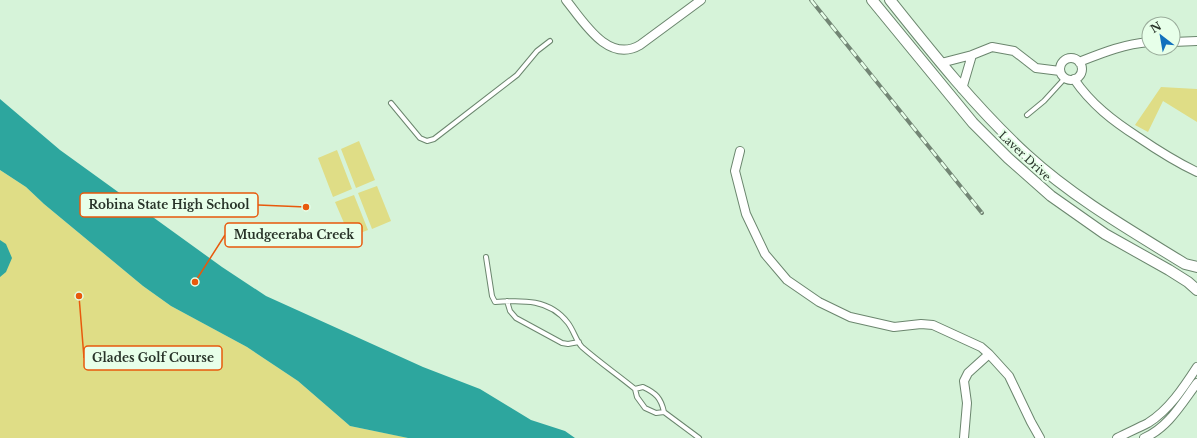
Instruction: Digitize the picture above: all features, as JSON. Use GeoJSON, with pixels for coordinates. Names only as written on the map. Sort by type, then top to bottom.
{"type":"FeatureCollection","features":[{"type":"Feature","properties":{"kind":"street"},"geometry":{"type":"LineString","coordinates":[[566,0],[597,37],[612,48],[624,50],[635,48],[640,45],[701,0]]}},
{"type":"Feature","properties":{"kind":"street","name":"Laver Drive"},"geometry":{"type":"LineString","coordinates":[[872,0],[973,123],[1008,158],[1051,196],[1105,234],[1188,282],[1197,290]]}},
{"type":"Feature","properties":{"kind":"street","name":"Laver Drive"},"geometry":{"type":"LineString","coordinates":[[890,0],[962,89],[1028,156],[1081,198],[1184,264],[1197,268]]}},
{"type":"Feature","properties":{"kind":"street"},"geometry":{"type":"LineString","coordinates":[[1181,42],[1197,41]]}},
{"type":"Feature","properties":{"kind":"street"},"geometry":{"type":"LineString","coordinates":[[1079,62],[1112,49],[1141,43]]}},
{"type":"Feature","properties":{"kind":"street"},"geometry":{"type":"LineString","coordinates":[[941,63],[972,55],[992,47],[1014,51],[1036,68],[1060,71]]}},
{"type":"Feature","properties":{"kind":"street"},"geometry":{"type":"LineString","coordinates":[[962,89],[972,55]]}},
{"type":"Feature","properties":{"kind":"street"},"geometry":{"type":"LineString","coordinates":[[1072,58],[1079,62],[1082,68],[1077,78],[1074,79],[1065,78],[1060,71],[1061,64],[1066,59],[1072,58]]}},
{"type":"Feature","properties":{"kind":"street"},"geometry":{"type":"LineString","coordinates":[[1074,79],[1082,91],[1101,111],[1116,123],[1178,163],[1197,172]]}},
{"type":"Feature","properties":{"kind":"street"},"geometry":{"type":"LineString","coordinates":[[740,151],[735,171],[746,214],[765,254],[787,280],[819,302],[850,317],[894,328],[921,324],[932,325],[981,347],[1009,376],[1040,438]]}},
{"type":"Feature","properties":{"kind":"street"},"geometry":{"type":"LineString","coordinates":[[964,438],[967,403],[964,380],[968,373],[989,354]]}},
{"type":"Feature","properties":{"kind":"street"},"geometry":{"type":"LineString","coordinates":[[1117,438],[1158,416],[1175,398],[1197,367]]}},
{"type":"Feature","properties":{"kind":"street"},"geometry":{"type":"LineString","coordinates":[[1144,438],[1155,432],[1169,419],[1197,383]]}},
{"type":"Feature","properties":{"kind":"lane"},"geometry":{"type":"LineString","coordinates":[[391,103],[420,138],[427,141],[434,139],[517,75],[537,51],[550,41]]}},
{"type":"Feature","properties":{"kind":"lane"},"geometry":{"type":"LineString","coordinates":[[1027,115],[1044,101],[1065,78]]}},
{"type":"Feature","properties":{"kind":"lane"},"geometry":{"type":"LineString","coordinates":[[486,257],[492,296],[496,302],[539,302],[555,311],[568,323],[581,346],[635,389],[637,396],[645,408],[656,413],[664,412]]}},
{"type":"Feature","properties":{"kind":"lane"},"geometry":{"type":"LineString","coordinates":[[508,301],[510,311],[516,318],[562,343],[568,344],[579,342]]}},
{"type":"Feature","properties":{"kind":"lane"},"geometry":{"type":"LineString","coordinates":[[635,389],[642,387],[653,392],[662,402],[664,412],[699,438]]}},
{"type":"Feature","properties":{"kind":"shaded area"},"geometry":{"type":"Polygon","coordinates":[[[1161,87],[1197,89],[1197,122],[1163,101],[1148,132],[1135,125],[1161,87]]]}},
{"type":"Feature","properties":{"kind":"shaded area"},"geometry":{"type":"Polygon","coordinates":[[[359,141],[375,180],[356,188],[341,149],[359,141]]]}},
{"type":"Feature","properties":{"kind":"shaded area"},"geometry":{"type":"Polygon","coordinates":[[[337,150],[352,189],[333,197],[318,158],[337,150]]]}},
{"type":"Feature","properties":{"kind":"shaded area"},"geometry":{"type":"Polygon","coordinates":[[[0,170],[26,187],[44,204],[143,286],[171,306],[247,347],[298,381],[350,426],[409,438],[0,438],[0,170]]]}},
{"type":"Feature","properties":{"kind":"shaded area"},"geometry":{"type":"Polygon","coordinates":[[[377,186],[391,221],[372,229],[358,193],[377,186]]]}},
{"type":"Feature","properties":{"kind":"shaded area"},"geometry":{"type":"Polygon","coordinates":[[[354,195],[368,230],[350,237],[335,202],[354,195]]]}},
{"type":"Feature","properties":{"kind":"water"},"geometry":{"type":"Polygon","coordinates":[[[0,99],[60,150],[222,267],[266,296],[423,367],[480,389],[531,420],[565,431],[575,438],[408,438],[350,426],[298,381],[247,347],[171,306],[143,286],[44,204],[26,187],[0,170],[0,99]]]}},
{"type":"Feature","properties":{"kind":"water"},"geometry":{"type":"Polygon","coordinates":[[[0,240],[6,244],[12,258],[6,272],[0,277],[0,240]]]}},
{"type":"Feature","properties":{"kind":"railway"},"geometry":{"type":"LineString","coordinates":[[811,0],[982,213]]}},
{"type":"Feature","properties":{"kind":"place","name":"Robina State High School"},"geometry":{"type":"Point","coordinates":[306,207]}},
{"type":"Feature","properties":{"kind":"place","name":"Mudgeeraba Creek"},"geometry":{"type":"Point","coordinates":[195,282]}},
{"type":"Feature","properties":{"kind":"place","name":"Glades Golf Course"},"geometry":{"type":"Point","coordinates":[79,296]}}]}
